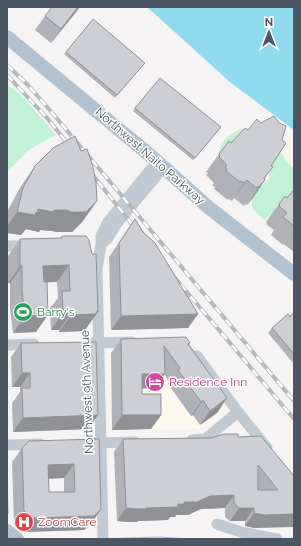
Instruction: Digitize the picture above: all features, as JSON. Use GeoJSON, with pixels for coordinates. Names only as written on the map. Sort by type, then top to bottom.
{"type":"FeatureCollection","features":[{"type":"Feature","properties":{"kind":"main road","name":"Northwest Naito Parkway"},"geometry":{"type":"LineString","coordinates":[[7,37],[160,164],[208,207],[294,274]]}},
{"type":"Feature","properties":{"kind":"main road"},"geometry":{"type":"LineString","coordinates":[[7,531],[17,539]]}},
{"type":"Feature","properties":{"kind":"street","name":"Northwest 9th Avenue"},"geometry":{"type":"LineString","coordinates":[[103,539],[97,265],[101,236],[102,231],[112,217],[151,169],[160,164]]}},
{"type":"Feature","properties":{"kind":"street"},"geometry":{"type":"LineString","coordinates":[[89,244],[101,244]]}},
{"type":"Feature","properties":{"kind":"street"},"geometry":{"type":"LineString","coordinates":[[7,246],[38,246]]}},
{"type":"Feature","properties":{"kind":"street"},"geometry":{"type":"LineString","coordinates":[[78,343],[142,342]]}},
{"type":"Feature","properties":{"kind":"street"},"geometry":{"type":"LineString","coordinates":[[7,345],[46,344]]}},
{"type":"Feature","properties":{"kind":"street"},"geometry":{"type":"LineString","coordinates":[[191,349],[238,412],[272,454]]}},
{"type":"Feature","properties":{"kind":"street"},"geometry":{"type":"LineString","coordinates":[[183,440],[205,438],[238,412]]}},
{"type":"Feature","properties":{"kind":"street"},"geometry":{"type":"LineString","coordinates":[[80,443],[144,441]]}},
{"type":"Feature","properties":{"kind":"street"},"geometry":{"type":"LineString","coordinates":[[7,445],[50,444]]}},
{"type":"Feature","properties":{"kind":"street"},"geometry":{"type":"LineString","coordinates":[[217,524],[241,532],[277,539]]}},
{"type":"Feature","properties":{"kind":"shaded area","name":"Residence Inn"},"geometry":{"type":"Polygon","coordinates":[[[176,349],[222,413],[200,429],[111,431],[109,351],[176,349]]]}},
{"type":"Feature","properties":{"kind":"green space"},"geometry":{"type":"Polygon","coordinates":[[[7,84],[23,97],[56,135],[30,149],[7,172],[7,84]]]}},
{"type":"Feature","properties":{"kind":"green space"},"geometry":{"type":"Polygon","coordinates":[[[242,129],[251,130],[275,144],[294,169],[294,195],[276,206],[277,210],[264,220],[252,209],[252,199],[260,185],[262,186],[269,178],[271,164],[218,160],[220,149],[224,140],[236,131],[242,129]]]}},
{"type":"Feature","properties":{"kind":"water"},"geometry":{"type":"Polygon","coordinates":[[[147,7],[294,7],[294,130],[230,82],[147,7]]]}},
{"type":"Feature","properties":{"kind":"building"},"geometry":{"type":"Polygon","coordinates":[[[52,7],[78,7],[61,29],[45,16],[52,7]]]}},
{"type":"Feature","properties":{"kind":"building"},"geometry":{"type":"Polygon","coordinates":[[[93,19],[145,63],[117,95],[66,52],[93,19]]]}},
{"type":"Feature","properties":{"kind":"building"},"geometry":{"type":"Polygon","coordinates":[[[160,78],[221,127],[195,158],[135,108],[160,78]]]}},
{"type":"Feature","properties":{"kind":"building"},"geometry":{"type":"Polygon","coordinates":[[[274,116],[279,123],[286,126],[282,140],[286,143],[271,166],[273,167],[259,187],[258,186],[256,188],[247,180],[244,183],[241,181],[240,182],[226,171],[227,169],[225,167],[227,165],[219,157],[219,154],[229,141],[231,143],[245,128],[248,130],[257,119],[261,123],[274,116]]]}},
{"type":"Feature","properties":{"kind":"building"},"geometry":{"type":"Polygon","coordinates":[[[75,136],[81,151],[87,149],[93,167],[97,201],[86,212],[54,210],[53,212],[38,209],[38,213],[36,212],[35,215],[17,212],[23,188],[35,166],[53,148],[75,136]]]}},
{"type":"Feature","properties":{"kind":"building"},"geometry":{"type":"Polygon","coordinates":[[[294,190],[294,226],[283,217],[287,213],[279,206],[279,204],[285,196],[287,198],[294,190]]]}},
{"type":"Feature","properties":{"kind":"building"},"geometry":{"type":"Polygon","coordinates":[[[135,219],[143,232],[155,243],[198,314],[121,316],[119,243],[135,219]]]}},
{"type":"Feature","properties":{"kind":"building"},"geometry":{"type":"Polygon","coordinates":[[[62,236],[86,236],[89,240],[92,254],[96,254],[98,312],[96,312],[96,314],[71,315],[71,313],[63,313],[62,291],[70,291],[69,265],[43,266],[44,282],[47,282],[48,315],[25,316],[22,291],[22,266],[20,266],[20,239],[62,238],[62,236]]]}},
{"type":"Feature","properties":{"kind":"building"},"geometry":{"type":"Polygon","coordinates":[[[294,312],[294,354],[272,328],[288,314],[290,317],[294,312]]]}},
{"type":"Feature","properties":{"kind":"building"},"geometry":{"type":"Polygon","coordinates":[[[186,337],[190,343],[188,344],[227,398],[210,411],[203,400],[201,402],[178,370],[180,368],[164,346],[165,374],[142,374],[142,394],[161,394],[161,415],[122,415],[121,339],[186,337]]]}},
{"type":"Feature","properties":{"kind":"building"},"geometry":{"type":"Polygon","coordinates":[[[96,342],[98,415],[23,418],[22,388],[30,388],[30,373],[22,373],[21,343],[96,342]]]}},
{"type":"Feature","properties":{"kind":"building"},"geometry":{"type":"Polygon","coordinates":[[[224,434],[238,434],[238,437],[261,436],[294,476],[294,514],[264,515],[254,513],[254,508],[239,508],[234,503],[234,495],[210,496],[197,502],[184,502],[184,504],[178,504],[178,507],[146,509],[126,508],[123,439],[211,438],[224,434]],[[258,465],[258,490],[278,490],[258,465]]]}},
{"type":"Feature","properties":{"kind":"building"},"geometry":{"type":"Polygon","coordinates":[[[99,439],[101,509],[94,516],[32,518],[24,511],[22,448],[29,441],[99,439]],[[74,464],[48,465],[49,492],[75,492],[74,464]]]}},
{"type":"Feature","properties":{"kind":"building"},"geometry":{"type":"Polygon","coordinates":[[[7,475],[8,514],[7,514],[7,475]]]}},
{"type":"Feature","properties":{"kind":"tram line"},"geometry":{"type":"LineString","coordinates":[[7,527],[15,535],[25,539]]}},
{"type":"Feature","properties":{"kind":"tram line"},"geometry":{"type":"LineString","coordinates":[[102,539],[159,537],[187,539]]}},
{"type":"Feature","properties":{"kind":"railway"},"geometry":{"type":"LineString","coordinates":[[7,65],[27,84],[54,115],[294,401]]}},
{"type":"Feature","properties":{"kind":"railway"},"geometry":{"type":"LineString","coordinates":[[7,75],[47,118],[73,150]]}},
{"type":"Feature","properties":{"kind":"railway"},"geometry":{"type":"LineString","coordinates":[[88,169],[139,233]]}},
{"type":"Feature","properties":{"kind":"railway"},"geometry":{"type":"LineString","coordinates":[[170,272],[294,419]]}},
{"type":"Feature","properties":{"kind":"place","name":"Barry's"},"geometry":{"type":"Point","coordinates":[23,312]}},
{"type":"Feature","properties":{"kind":"place","name":"Residence Inn"},"geometry":{"type":"Point","coordinates":[155,382]}},
{"type":"Feature","properties":{"kind":"place","name":"ZoomCare"},"geometry":{"type":"Point","coordinates":[24,522]}}]}
